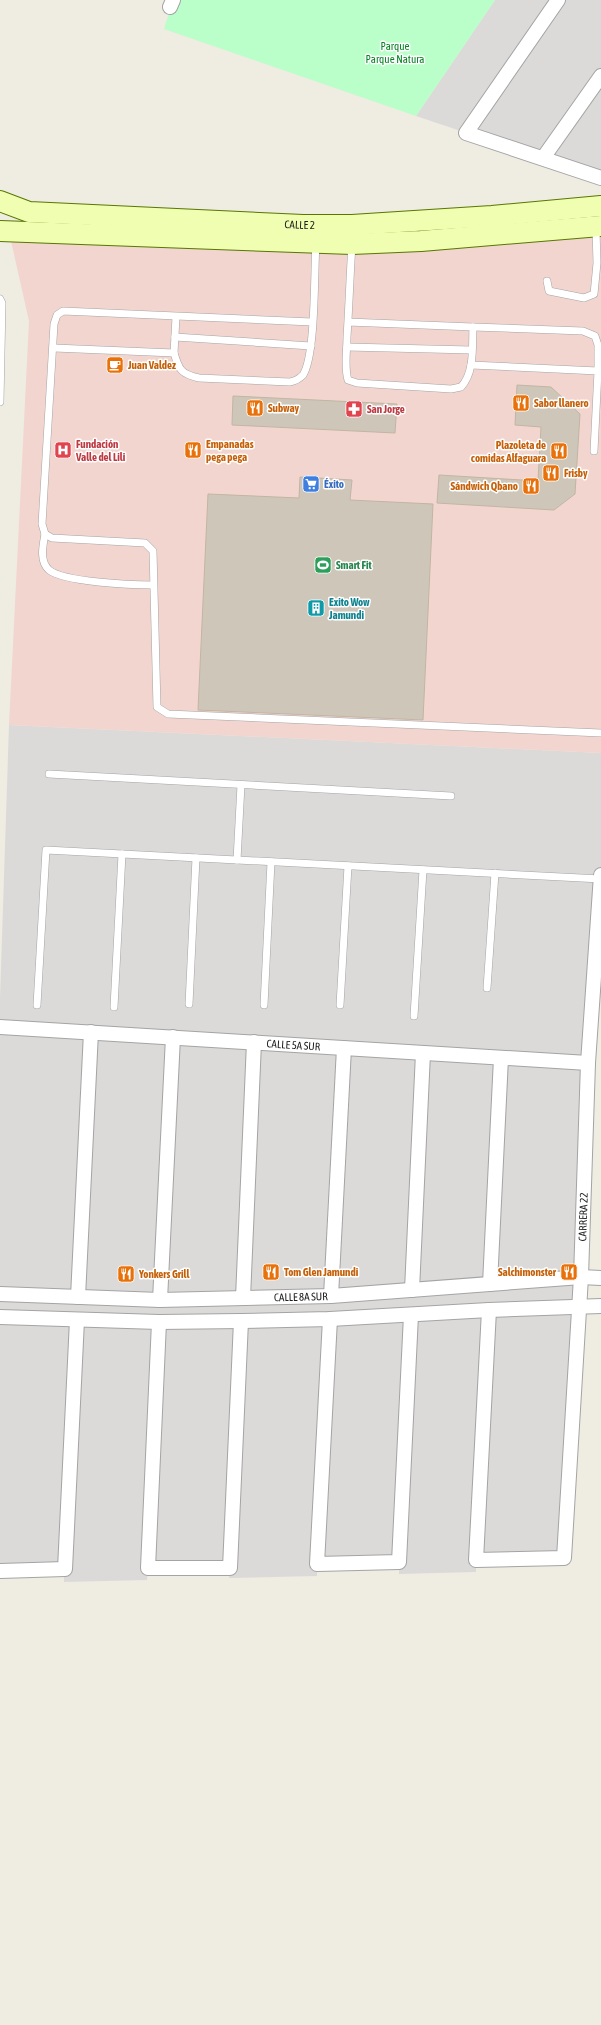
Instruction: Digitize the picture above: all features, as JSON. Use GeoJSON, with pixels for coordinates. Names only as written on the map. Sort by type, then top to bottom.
{"type":"FeatureCollection","features":[{"type":"Feature","properties":{"kind":"main road","name":"CALLE 2"},"geometry":{"type":"LineString","coordinates":[[0,201],[29,212],[331,225],[484,216],[601,206]]}},
{"type":"Feature","properties":{"kind":"main road","name":"CALLE 2"},"geometry":{"type":"LineString","coordinates":[[0,231],[352,244],[421,241],[599,226]]}},
{"type":"Feature","properties":{"kind":"street"},"geometry":{"type":"LineString","coordinates":[[558,0],[466,133],[601,178]]}},
{"type":"Feature","properties":{"kind":"street"},"geometry":{"type":"LineString","coordinates":[[543,158],[601,76]]}},
{"type":"Feature","properties":{"kind":"street","name":"CARRERA 22"},"geometry":{"type":"LineString","coordinates":[[489,1310],[476,1560],[564,1558],[580,1306],[588,1063],[601,875]]}},
{"type":"Feature","properties":{"kind":"street","name":"CALLE 5A SUR"},"geometry":{"type":"LineString","coordinates":[[0,1026],[588,1063]]}},
{"type":"Feature","properties":{"kind":"street"},"geometry":{"type":"LineString","coordinates":[[78,1297],[91,1032]]}},
{"type":"Feature","properties":{"kind":"street"},"geometry":{"type":"LineString","coordinates":[[160,1300],[173,1037]]}},
{"type":"Feature","properties":{"kind":"street"},"geometry":{"type":"LineString","coordinates":[[242,1298],[254,1042]]}},
{"type":"Feature","properties":{"kind":"street"},"geometry":{"type":"LineString","coordinates":[[331,1296],[344,1048]]}},
{"type":"Feature","properties":{"kind":"street"},"geometry":{"type":"LineString","coordinates":[[412,1290],[423,1053]]}},
{"type":"Feature","properties":{"kind":"street"},"geometry":{"type":"LineString","coordinates":[[490,1284],[501,1058]]}},
{"type":"Feature","properties":{"kind":"street","name":"CALLE 8A SUR"},"geometry":{"type":"LineString","coordinates":[[0,1294],[160,1300],[331,1296],[581,1277],[601,1278]]}},
{"type":"Feature","properties":{"kind":"street","name":"CALLE 8A SUR"},"geometry":{"type":"LineString","coordinates":[[0,1317],[159,1322],[241,1321],[330,1319],[489,1310],[601,1306]]}},
{"type":"Feature","properties":{"kind":"street"},"geometry":{"type":"LineString","coordinates":[[330,1319],[318,1564],[399,1562],[411,1315]]}},
{"type":"Feature","properties":{"kind":"street"},"geometry":{"type":"LineString","coordinates":[[0,1571],[64,1569],[77,1320]]}},
{"type":"Feature","properties":{"kind":"street"},"geometry":{"type":"LineString","coordinates":[[159,1322],[148,1568],[230,1568],[241,1321]]}},
{"type":"Feature","properties":{"kind":"lane"},"geometry":{"type":"LineString","coordinates":[[547,281],[548,291],[584,298],[594,294],[599,226]]}},
{"type":"Feature","properties":{"kind":"lane"},"geometry":{"type":"LineString","coordinates":[[176,317],[174,353],[179,368],[186,375],[199,378],[290,382],[298,380],[304,373],[311,346],[316,243]]}},
{"type":"Feature","properties":{"kind":"lane"},"geometry":{"type":"LineString","coordinates":[[352,244],[346,374],[348,380],[357,384],[451,389],[461,388],[466,383],[471,365],[473,327]]}},
{"type":"Feature","properties":{"kind":"lane"},"geometry":{"type":"LineString","coordinates":[[0,402],[1,301]]}},
{"type":"Feature","properties":{"kind":"lane"},"geometry":{"type":"LineString","coordinates":[[153,585],[132,585],[80,579],[58,574],[48,570],[43,559],[45,534],[42,524],[54,348],[54,324],[57,315],[64,310],[176,317],[312,322]]}},
{"type":"Feature","properties":{"kind":"lane"},"geometry":{"type":"LineString","coordinates":[[348,322],[583,331],[595,336],[598,345],[598,371],[594,451]]}},
{"type":"Feature","properties":{"kind":"lane"},"geometry":{"type":"LineString","coordinates":[[175,337],[311,346]]}},
{"type":"Feature","properties":{"kind":"lane"},"geometry":{"type":"LineString","coordinates":[[347,347],[471,350]]}},
{"type":"Feature","properties":{"kind":"lane"},"geometry":{"type":"LineString","coordinates":[[54,348],[174,353]]}},
{"type":"Feature","properties":{"kind":"lane"},"geometry":{"type":"LineString","coordinates":[[471,365],[598,371]]}},
{"type":"Feature","properties":{"kind":"lane"},"geometry":{"type":"LineString","coordinates":[[45,534],[52,538],[145,543],[153,551],[157,707],[168,714],[601,733]]}},
{"type":"Feature","properties":{"kind":"lane"},"geometry":{"type":"LineString","coordinates":[[49,774],[451,796]]}},
{"type":"Feature","properties":{"kind":"lane"},"geometry":{"type":"LineString","coordinates":[[236,860],[241,785]]}},
{"type":"Feature","properties":{"kind":"lane"},"geometry":{"type":"LineString","coordinates":[[37,1005],[46,850],[601,879]]}},
{"type":"Feature","properties":{"kind":"lane"},"geometry":{"type":"LineString","coordinates":[[114,1007],[122,854]]}},
{"type":"Feature","properties":{"kind":"lane"},"geometry":{"type":"LineString","coordinates":[[189,1004],[196,858]]}},
{"type":"Feature","properties":{"kind":"lane"},"geometry":{"type":"LineString","coordinates":[[264,1005],[272,862]]}},
{"type":"Feature","properties":{"kind":"lane"},"geometry":{"type":"LineString","coordinates":[[340,1005],[348,866]]}},
{"type":"Feature","properties":{"kind":"lane"},"geometry":{"type":"LineString","coordinates":[[414,1016],[423,870]]}},
{"type":"Feature","properties":{"kind":"lane"},"geometry":{"type":"LineString","coordinates":[[487,988],[495,873]]}},
{"type":"Feature","properties":{"kind":"shaded area"},"geometry":{"type":"Polygon","coordinates":[[[495,0],[601,0],[601,178],[416,116],[495,0]]]}},
{"type":"Feature","properties":{"kind":"shaded area"},"geometry":{"type":"Polygon","coordinates":[[[601,226],[601,753],[9,725],[29,321],[9,232],[316,243],[601,226]]]}},
{"type":"Feature","properties":{"kind":"shaded area"},"geometry":{"type":"Polygon","coordinates":[[[9,725],[601,753],[601,875],[564,1558],[476,1560],[476,1572],[399,1574],[399,1562],[317,1564],[317,1576],[229,1578],[230,1568],[148,1568],[147,1580],[64,1582],[64,1570],[0,1571],[0,998],[9,725]]]}},
{"type":"Feature","properties":{"kind":"green space","name":"Parque Parque Natura"},"geometry":{"type":"Polygon","coordinates":[[[173,0],[495,0],[416,116],[164,29],[173,0]]]}},
{"type":"Feature","properties":{"kind":"building","name":"Plazoleta de comidas Alfaguara"},"geometry":{"type":"Polygon","coordinates":[[[517,385],[551,387],[580,414],[575,494],[554,510],[437,503],[439,475],[538,481],[541,427],[515,425],[517,385]]]}},
{"type":"Feature","properties":{"kind":"building"},"geometry":{"type":"Polygon","coordinates":[[[233,396],[397,404],[395,433],[232,425],[233,396]]]}},
{"type":"Feature","properties":{"kind":"building","name":"Exito Wow Jamundi"},"geometry":{"type":"Polygon","coordinates":[[[300,477],[352,480],[350,500],[433,504],[423,720],[198,710],[208,494],[299,498],[300,477]]]}},
{"type":"Feature","properties":{"kind":"place","name":"Juan Valdez"},"geometry":{"type":"Point","coordinates":[115,365]}},
{"type":"Feature","properties":{"kind":"place","name":"Sabor llanero"},"geometry":{"type":"Point","coordinates":[521,403]}},
{"type":"Feature","properties":{"kind":"place","name":"Subway"},"geometry":{"type":"Point","coordinates":[255,408]}},
{"type":"Feature","properties":{"kind":"place","name":"San Jorge"},"geometry":{"type":"Point","coordinates":[354,409]}},
{"type":"Feature","properties":{"kind":"place","name":"Fundación Valle del Lili"},"geometry":{"type":"Point","coordinates":[63,450]}},
{"type":"Feature","properties":{"kind":"place","name":"Empanadas pega pega"},"geometry":{"type":"Point","coordinates":[193,450]}},
{"type":"Feature","properties":{"kind":"place","name":"Plazoleta de comidas Alfaguara"},"geometry":{"type":"Point","coordinates":[559,451]}},
{"type":"Feature","properties":{"kind":"place","name":"Frisby"},"geometry":{"type":"Point","coordinates":[551,473]}},
{"type":"Feature","properties":{"kind":"place","name":"Éxito"},"geometry":{"type":"Point","coordinates":[311,484]}},
{"type":"Feature","properties":{"kind":"place","name":"Sándwich Qbano"},"geometry":{"type":"Point","coordinates":[531,486]}},
{"type":"Feature","properties":{"kind":"place","name":"Smart Fit"},"geometry":{"type":"Point","coordinates":[323,565]}},
{"type":"Feature","properties":{"kind":"place","name":"Exito Wow Jamundi"},"geometry":{"type":"Point","coordinates":[316,608]}},
{"type":"Feature","properties":{"kind":"place","name":"Tom Glen Jamundi"},"geometry":{"type":"Point","coordinates":[271,1272]}},
{"type":"Feature","properties":{"kind":"place","name":"Salchimonster"},"geometry":{"type":"Point","coordinates":[569,1272]}},
{"type":"Feature","properties":{"kind":"place","name":"Yonkers Grill"},"geometry":{"type":"Point","coordinates":[126,1274]}}]}
